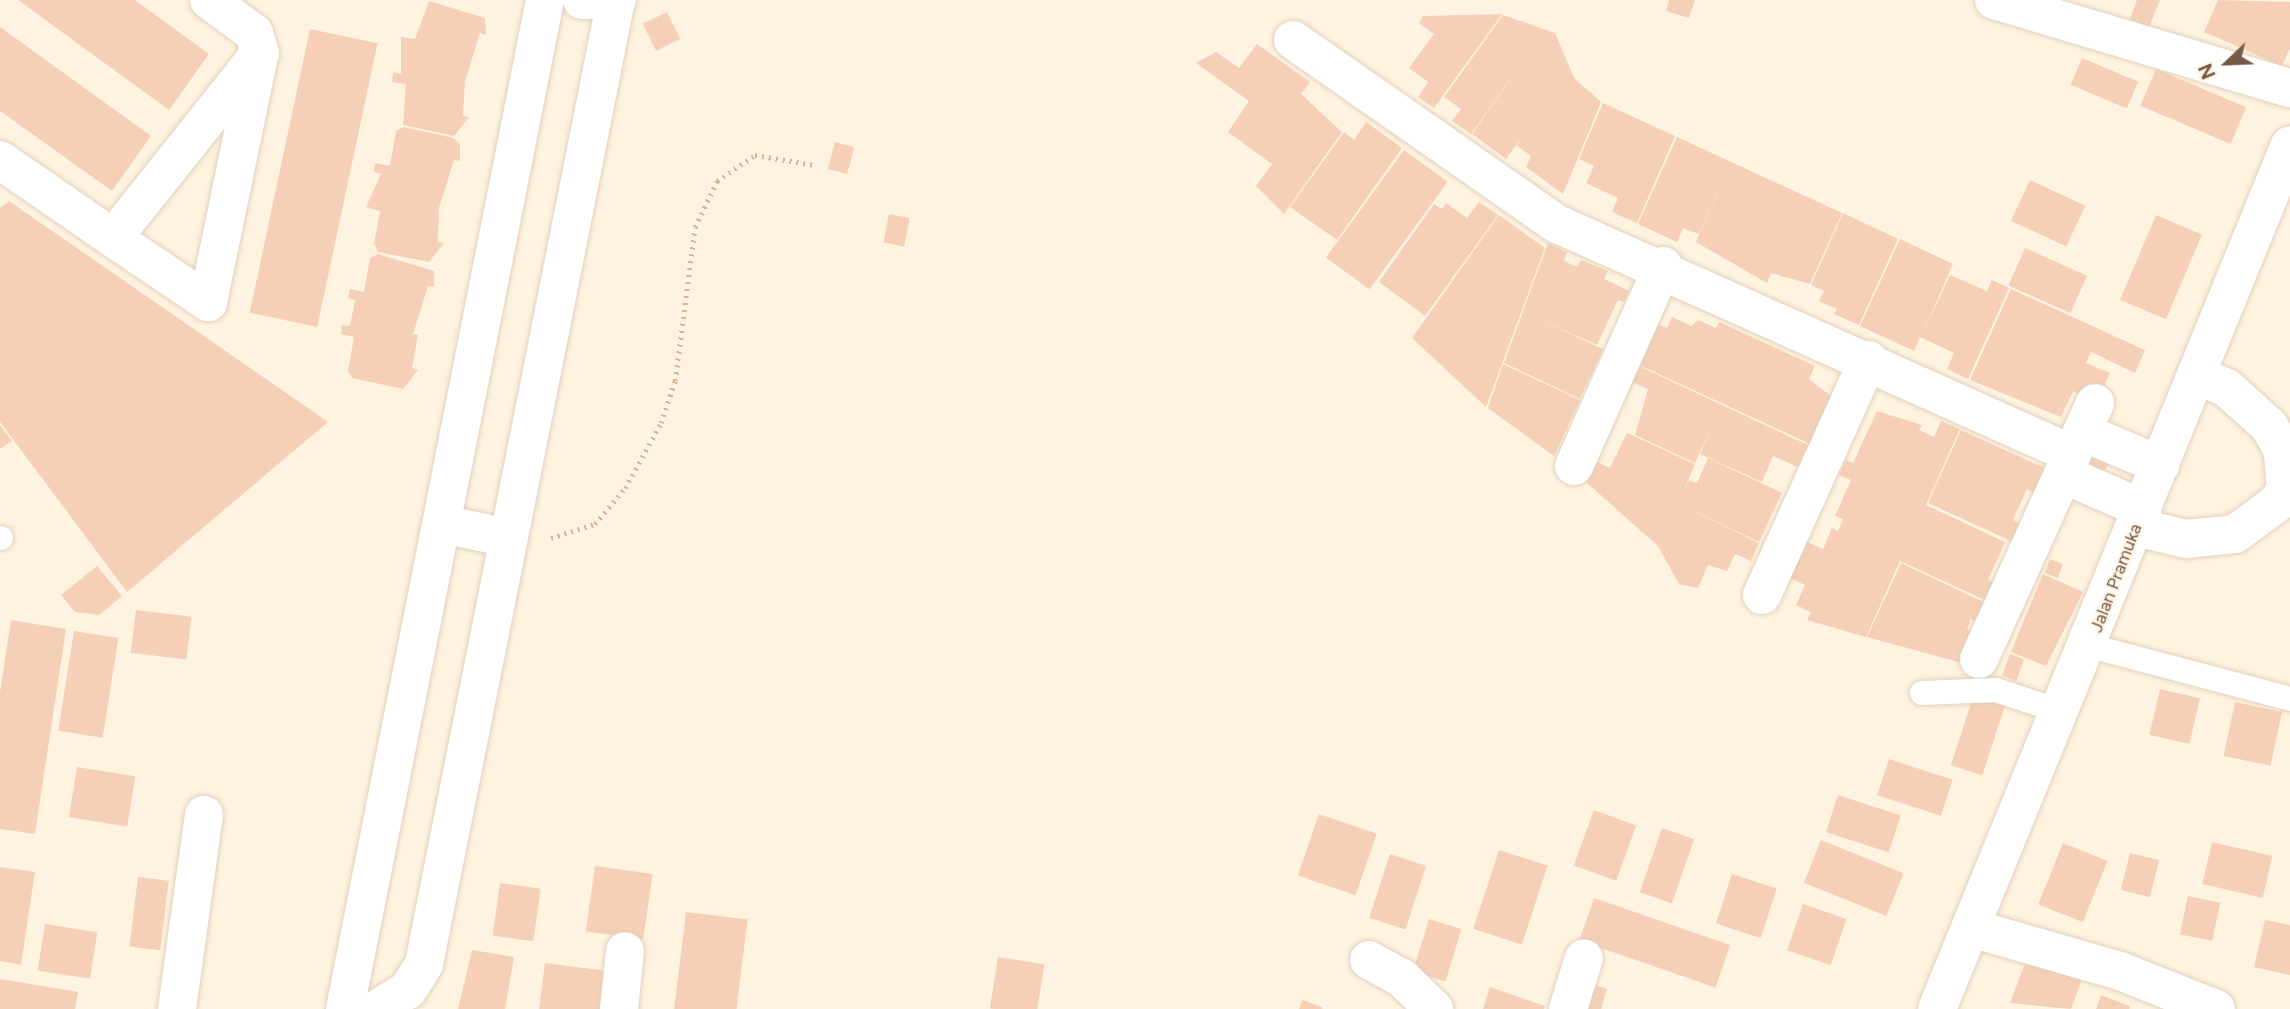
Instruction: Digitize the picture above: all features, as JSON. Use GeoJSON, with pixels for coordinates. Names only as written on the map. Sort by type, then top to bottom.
{"type":"FeatureCollection","features":[{"type":"Feature","properties":{"kind":"street"},"geometry":{"type":"LineString","coordinates":[[0,160],[208,302],[260,52],[254,33],[209,0]]}},
{"type":"Feature","properties":{"kind":"street"},"geometry":{"type":"LineString","coordinates":[[345,1009],[545,0]]}},
{"type":"Feature","properties":{"kind":"street"},"geometry":{"type":"LineString","coordinates":[[377,1009],[408,990],[424,964],[504,537],[616,0],[582,0]]}},
{"type":"Feature","properties":{"kind":"street"},"geometry":{"type":"LineString","coordinates":[[1994,0],[2290,88]]}},
{"type":"Feature","properties":{"kind":"street"},"geometry":{"type":"LineString","coordinates":[[1293,40],[1555,223],[1663,266],[1868,360],[2078,440],[2160,465]]}},
{"type":"Feature","properties":{"kind":"street"},"geometry":{"type":"LineString","coordinates":[[113,239],[260,52]]}},
{"type":"Feature","properties":{"kind":"street","name":"Jalan Pramuka"},"geometry":{"type":"LineString","coordinates":[[1937,1009],[2090,646],[2290,145]]}},
{"type":"Feature","properties":{"kind":"street"},"geometry":{"type":"LineString","coordinates":[[1574,466],[1663,266]]}},
{"type":"Feature","properties":{"kind":"street"},"geometry":{"type":"LineString","coordinates":[[1762,595],[1868,360]]}},
{"type":"Feature","properties":{"kind":"street"},"geometry":{"type":"LineString","coordinates":[[2078,440],[2139,518],[2186,539],[2235,534],[2277,503],[2288,490],[2283,451],[2269,426],[2227,388],[2197,375]]}},
{"type":"Feature","properties":{"kind":"street"},"geometry":{"type":"LineString","coordinates":[[1979,659],[2078,440]]}},
{"type":"Feature","properties":{"kind":"street"},"geometry":{"type":"LineString","coordinates":[[442,524],[504,537]]}},
{"type":"Feature","properties":{"kind":"street"},"geometry":{"type":"LineString","coordinates":[[177,1009],[204,816]]}},
{"type":"Feature","properties":{"kind":"street"},"geometry":{"type":"LineString","coordinates":[[1971,928],[2120,971],[2216,1009]]}},
{"type":"Feature","properties":{"kind":"street"},"geometry":{"type":"LineString","coordinates":[[619,1009],[625,951]]}},
{"type":"Feature","properties":{"kind":"street"},"geometry":{"type":"LineString","coordinates":[[1568,1009],[1584,958]]}},
{"type":"Feature","properties":{"kind":"street"},"geometry":{"type":"LineString","coordinates":[[1369,960],[1402,978],[1434,1009]]}},
{"type":"Feature","properties":{"kind":"lane"},"geometry":{"type":"LineString","coordinates":[[2090,646],[2290,699]]}},
{"type":"Feature","properties":{"kind":"lane"},"geometry":{"type":"LineString","coordinates":[[1922,694],[1996,690],[2062,712]]}},
{"type":"Feature","properties":{"kind":"path"},"geometry":{"type":"LineString","coordinates":[[504,537],[564,538],[595,524],[625,488],[675,382],[695,227],[717,181],[755,155],[815,164]]}},
{"type":"Feature","properties":{"kind":"building"},"geometry":{"type":"Polygon","coordinates":[[[18,0],[135,0],[209,54],[169,110],[18,0]]]}},
{"type":"Feature","properties":{"kind":"building"},"geometry":{"type":"Polygon","coordinates":[[[1669,0],[1695,0],[1689,18],[1666,11],[1669,0]]]}},
{"type":"Feature","properties":{"kind":"building"},"geometry":{"type":"Polygon","coordinates":[[[2137,0],[2160,0],[2149,27],[2130,19],[2137,0]]]}},
{"type":"Feature","properties":{"kind":"building"},"geometry":{"type":"Polygon","coordinates":[[[2218,0],[2290,2],[2290,48],[2282,66],[2204,32],[2218,0]]]}},
{"type":"Feature","properties":{"kind":"building"},"geometry":{"type":"Polygon","coordinates":[[[429,1],[485,18],[486,35],[480,33],[465,81],[463,116],[469,117],[454,136],[403,125],[406,84],[392,82],[393,72],[401,74],[401,37],[415,39],[429,1]]]}},
{"type":"Feature","properties":{"kind":"building"},"geometry":{"type":"Polygon","coordinates":[[[667,12],[680,39],[656,51],[643,24],[667,12]]]}},
{"type":"Feature","properties":{"kind":"building"},"geometry":{"type":"Polygon","coordinates":[[[1502,14],[1434,108],[1418,97],[1428,82],[1409,68],[1434,34],[1419,23],[1423,16],[1502,14]]]}},
{"type":"Feature","properties":{"kind":"building"},"geometry":{"type":"Polygon","coordinates":[[[1503,15],[1555,33],[1574,78],[1601,102],[1563,194],[1526,167],[1531,156],[1517,146],[1520,140],[1506,159],[1472,134],[1535,44],[1471,134],[1452,121],[1461,109],[1444,97],[1503,15]]]}},
{"type":"Feature","properties":{"kind":"building"},"geometry":{"type":"Polygon","coordinates":[[[0,27],[151,136],[112,191],[0,111],[0,27]]]}},
{"type":"Feature","properties":{"kind":"building"},"geometry":{"type":"Polygon","coordinates":[[[310,29],[377,43],[317,327],[250,313],[310,29]]]}},
{"type":"Feature","properties":{"kind":"building"},"geometry":{"type":"Polygon","coordinates":[[[1257,44],[1310,82],[1301,94],[1342,132],[1284,214],[1256,186],[1272,164],[1228,132],[1249,101],[1196,63],[1216,52],[1239,68],[1257,44]]]}},
{"type":"Feature","properties":{"kind":"building"},"geometry":{"type":"Polygon","coordinates":[[[2082,58],[2138,82],[2127,109],[2071,85],[2082,58]]]}},
{"type":"Feature","properties":{"kind":"building"},"geometry":{"type":"Polygon","coordinates":[[[2156,69],[2246,107],[2231,144],[2140,106],[2156,69]]]}},
{"type":"Feature","properties":{"kind":"building"},"geometry":{"type":"Polygon","coordinates":[[[1603,103],[1675,136],[1637,223],[1612,212],[1618,198],[1586,183],[1594,166],[1579,159],[1603,103]]]}},
{"type":"Feature","properties":{"kind":"building"},"geometry":{"type":"Polygon","coordinates":[[[1366,122],[1402,148],[1337,240],[1290,207],[1344,132],[1354,140],[1366,122]]]}},
{"type":"Feature","properties":{"kind":"building"},"geometry":{"type":"Polygon","coordinates":[[[403,127],[454,138],[460,145],[460,161],[454,160],[439,208],[438,242],[444,243],[429,262],[378,252],[374,244],[380,211],[366,207],[381,174],[374,172],[375,163],[390,166],[396,131],[403,127]]]}},
{"type":"Feature","properties":{"kind":"building"},"geometry":{"type":"Polygon","coordinates":[[[1677,137],[1842,213],[1810,284],[1771,273],[1767,283],[1696,242],[1729,167],[1699,234],[1683,228],[1677,242],[1638,224],[1677,137]]]}},
{"type":"Feature","properties":{"kind":"building"},"geometry":{"type":"Polygon","coordinates":[[[835,142],[854,147],[847,174],[828,169],[835,142]]]}},
{"type":"Feature","properties":{"kind":"building"},"geometry":{"type":"Polygon","coordinates":[[[1404,150],[1448,182],[1370,289],[1326,258],[1404,150]]]}},
{"type":"Feature","properties":{"kind":"building"},"geometry":{"type":"Polygon","coordinates":[[[2030,180],[2085,206],[2066,247],[2011,221],[2030,180]]]}},
{"type":"Feature","properties":{"kind":"building"},"geometry":{"type":"Polygon","coordinates":[[[9,201],[328,422],[127,592],[0,422],[0,208],[9,201]]]}},
{"type":"Feature","properties":{"kind":"building"},"geometry":{"type":"Polygon","coordinates":[[[1479,202],[1498,215],[1425,316],[1379,282],[1434,204],[1442,209],[1446,203],[1467,218],[1479,202]]]}},
{"type":"Feature","properties":{"kind":"building"},"geometry":{"type":"Polygon","coordinates":[[[1843,213],[1898,239],[1859,325],[1834,314],[1837,309],[1819,301],[1824,291],[1811,285],[1843,213]]]}},
{"type":"Feature","properties":{"kind":"building"},"geometry":{"type":"Polygon","coordinates":[[[889,214],[910,218],[904,246],[883,242],[889,214]]]}},
{"type":"Feature","properties":{"kind":"building"},"geometry":{"type":"Polygon","coordinates":[[[1499,215],[1545,248],[1486,407],[1412,338],[1499,215]]]}},
{"type":"Feature","properties":{"kind":"building"},"geometry":{"type":"Polygon","coordinates":[[[2156,215],[2202,235],[2166,319],[2120,300],[2156,215]]]}},
{"type":"Feature","properties":{"kind":"building"},"geometry":{"type":"Polygon","coordinates":[[[1900,239],[1953,264],[1923,333],[1950,275],[1987,291],[1992,280],[2009,288],[1968,379],[1947,369],[1954,353],[1920,337],[1914,351],[1860,326],[1900,239]]]}},
{"type":"Feature","properties":{"kind":"building"},"geometry":{"type":"Polygon","coordinates":[[[1548,243],[1567,252],[1564,261],[1577,267],[1581,260],[1608,271],[1604,279],[1629,291],[1624,302],[1618,300],[1597,345],[1536,318],[1603,349],[1580,399],[1504,363],[1548,243]]]}},
{"type":"Feature","properties":{"kind":"building"},"geometry":{"type":"Polygon","coordinates":[[[2025,248],[2087,276],[2070,313],[2008,285],[2025,248]]]}},
{"type":"Feature","properties":{"kind":"building"},"geometry":{"type":"Polygon","coordinates":[[[378,254],[434,271],[434,287],[428,286],[413,334],[418,335],[412,368],[418,370],[403,389],[352,378],[348,371],[354,337],[341,334],[342,325],[350,326],[355,300],[348,298],[350,289],[364,292],[370,258],[378,254]]]}},
{"type":"Feature","properties":{"kind":"building"},"geometry":{"type":"Polygon","coordinates":[[[2011,289],[2145,350],[2135,373],[2091,352],[2086,363],[2110,373],[2097,402],[2073,391],[2061,417],[1970,380],[2011,289]]]}},
{"type":"Feature","properties":{"kind":"building"},"geometry":{"type":"Polygon","coordinates":[[[1672,317],[1691,326],[1698,320],[1716,328],[1719,322],[1815,366],[1809,379],[1831,396],[1810,444],[1637,364],[1655,323],[1667,328],[1672,317]]]}},
{"type":"Feature","properties":{"kind":"building"},"geometry":{"type":"Polygon","coordinates":[[[1503,364],[1580,400],[1554,456],[1488,408],[1503,364]]]}},
{"type":"Feature","properties":{"kind":"building"},"geometry":{"type":"Polygon","coordinates":[[[1639,366],[1808,445],[1798,467],[1773,456],[1762,482],[1700,454],[1713,423],[1695,463],[1635,435],[1648,389],[1632,382],[1639,366]]]}},
{"type":"Feature","properties":{"kind":"building"},"geometry":{"type":"Polygon","coordinates":[[[1877,411],[1922,425],[1919,430],[1934,437],[1941,421],[1960,429],[1926,505],[2005,542],[1988,580],[1997,584],[1989,602],[1900,561],[1866,637],[1807,620],[1811,612],[1796,605],[1805,585],[1790,578],[1807,542],[1823,549],[1832,528],[1838,531],[1843,519],[1835,516],[1851,480],[1839,475],[1846,460],[1853,463],[1877,411]]]}},
{"type":"Feature","properties":{"kind":"building"},"geometry":{"type":"Polygon","coordinates":[[[0,425],[12,441],[0,449],[0,425]]]}},
{"type":"Feature","properties":{"kind":"building"},"geometry":{"type":"Polygon","coordinates":[[[1961,430],[2049,470],[2038,495],[2027,489],[2013,520],[2024,526],[2015,543],[1928,503],[1961,430]]]}},
{"type":"Feature","properties":{"kind":"building"},"geometry":{"type":"Polygon","coordinates":[[[1627,433],[1695,464],[1683,492],[1689,480],[1697,483],[1708,458],[1782,493],[1759,542],[1677,503],[1759,543],[1751,561],[1735,554],[1727,571],[1708,565],[1698,588],[1679,584],[1658,546],[1586,482],[1595,461],[1610,468],[1627,433]]]}},
{"type":"Feature","properties":{"kind":"building"},"geometry":{"type":"Polygon","coordinates":[[[2089,451],[2109,459],[2103,476],[2082,468],[2089,451]]]}},
{"type":"Feature","properties":{"kind":"building"},"geometry":{"type":"Polygon","coordinates":[[[2050,559],[2063,564],[2058,578],[2045,573],[2050,559]]]}},
{"type":"Feature","properties":{"kind":"building"},"geometry":{"type":"Polygon","coordinates":[[[1901,563],[1988,604],[1980,623],[1971,619],[1967,629],[1975,633],[1962,663],[1867,637],[1901,563]]]}},
{"type":"Feature","properties":{"kind":"building"},"geometry":{"type":"Polygon","coordinates":[[[97,566],[122,596],[99,615],[75,612],[61,595],[97,566]]]}},
{"type":"Feature","properties":{"kind":"building"},"geometry":{"type":"Polygon","coordinates":[[[2043,574],[2083,592],[2046,666],[2011,652],[2043,574]]]}},
{"type":"Feature","properties":{"kind":"building"},"geometry":{"type":"Polygon","coordinates":[[[136,610],[192,617],[186,660],[131,653],[136,610]]]}},
{"type":"Feature","properties":{"kind":"building"},"geometry":{"type":"Polygon","coordinates":[[[11,620],[66,629],[35,834],[0,829],[0,692],[11,620]]]}},
{"type":"Feature","properties":{"kind":"building"},"geometry":{"type":"Polygon","coordinates":[[[74,631],[118,638],[103,738],[58,731],[74,631]]]}},
{"type":"Feature","properties":{"kind":"building"},"geometry":{"type":"Polygon","coordinates":[[[2010,654],[2024,659],[2016,681],[2002,676],[2010,654]]]}},
{"type":"Feature","properties":{"kind":"building"},"geometry":{"type":"Polygon","coordinates":[[[2160,689],[2200,698],[2189,744],[2149,735],[2160,689]]]}},
{"type":"Feature","properties":{"kind":"building"},"geometry":{"type":"Polygon","coordinates":[[[1974,694],[2005,704],[1982,776],[1951,765],[1974,694]]]}},
{"type":"Feature","properties":{"kind":"building"},"geometry":{"type":"Polygon","coordinates":[[[2235,702],[2282,712],[2271,766],[2224,756],[2235,702]]]}},
{"type":"Feature","properties":{"kind":"building"},"geometry":{"type":"Polygon","coordinates":[[[1889,759],[1953,780],[1941,816],[1877,795],[1889,759]]]}},
{"type":"Feature","properties":{"kind":"building"},"geometry":{"type":"Polygon","coordinates":[[[77,767],[135,776],[127,827],[69,817],[77,767]]]}},
{"type":"Feature","properties":{"kind":"building"},"geometry":{"type":"Polygon","coordinates":[[[1838,795],[1901,815],[1889,852],[1826,832],[1838,795]]]}},
{"type":"Feature","properties":{"kind":"building"},"geometry":{"type":"Polygon","coordinates":[[[1594,810],[1636,825],[1616,881],[1574,865],[1594,810]]]}},
{"type":"Feature","properties":{"kind":"building"},"geometry":{"type":"Polygon","coordinates":[[[1319,814],[1377,834],[1356,895],[1298,875],[1319,814]]]}},
{"type":"Feature","properties":{"kind":"building"},"geometry":{"type":"Polygon","coordinates":[[[1662,828],[1694,839],[1672,903],[1640,892],[1662,828]]]}},
{"type":"Feature","properties":{"kind":"building"},"geometry":{"type":"Polygon","coordinates":[[[1821,840],[1904,873],[1886,916],[1804,883],[1821,840]]]}},
{"type":"Feature","properties":{"kind":"building"},"geometry":{"type":"Polygon","coordinates":[[[2212,842],[2272,856],[2263,898],[2202,884],[2212,842]]]}},
{"type":"Feature","properties":{"kind":"building"},"geometry":{"type":"Polygon","coordinates":[[[2063,843],[2108,861],[2083,922],[2038,904],[2063,843]]]}},
{"type":"Feature","properties":{"kind":"building"},"geometry":{"type":"Polygon","coordinates":[[[1499,850],[1548,866],[1522,945],[1473,929],[1499,850]]]}},
{"type":"Feature","properties":{"kind":"building"},"geometry":{"type":"Polygon","coordinates":[[[2130,853],[2159,860],[2150,897],[2121,890],[2130,853]]]}},
{"type":"Feature","properties":{"kind":"building"},"geometry":{"type":"Polygon","coordinates":[[[1390,854],[1426,866],[1405,929],[1369,918],[1390,854]]]}},
{"type":"Feature","properties":{"kind":"building"},"geometry":{"type":"Polygon","coordinates":[[[595,866],[652,874],[643,939],[586,931],[595,866]]]}},
{"type":"Feature","properties":{"kind":"building"},"geometry":{"type":"Polygon","coordinates":[[[0,867],[35,872],[21,965],[0,961],[0,867]]]}},
{"type":"Feature","properties":{"kind":"building"},"geometry":{"type":"Polygon","coordinates":[[[1732,874],[1777,889],[1761,938],[1716,923],[1732,874]]]}},
{"type":"Feature","properties":{"kind":"building"},"geometry":{"type":"Polygon","coordinates":[[[138,877],[169,881],[160,950],[129,946],[138,877]]]}},
{"type":"Feature","properties":{"kind":"building"},"geometry":{"type":"Polygon","coordinates":[[[500,883],[541,889],[533,941],[493,935],[500,883]]]}},
{"type":"Feature","properties":{"kind":"building"},"geometry":{"type":"Polygon","coordinates":[[[2188,896],[2220,903],[2212,941],[2180,934],[2188,896]]]}},
{"type":"Feature","properties":{"kind":"building"},"geometry":{"type":"Polygon","coordinates":[[[1594,898],[1730,945],[1716,987],[1579,941],[1594,898]]]}},
{"type":"Feature","properties":{"kind":"building"},"geometry":{"type":"Polygon","coordinates":[[[1803,904],[1846,919],[1831,965],[1787,950],[1803,904]]]}},
{"type":"Feature","properties":{"kind":"building"},"geometry":{"type":"Polygon","coordinates":[[[686,912],[748,920],[737,1009],[674,1009],[686,912]]]}},
{"type":"Feature","properties":{"kind":"building"},"geometry":{"type":"Polygon","coordinates":[[[1429,919],[1462,929],[1445,982],[1413,972],[1429,919]]]}},
{"type":"Feature","properties":{"kind":"building"},"geometry":{"type":"Polygon","coordinates":[[[2265,920],[2290,925],[2290,975],[2254,967],[2265,920]]]}},
{"type":"Feature","properties":{"kind":"building"},"geometry":{"type":"Polygon","coordinates":[[[45,924],[97,932],[90,979],[38,970],[45,924]]]}},
{"type":"Feature","properties":{"kind":"building"},"geometry":{"type":"Polygon","coordinates":[[[472,950],[514,957],[505,1009],[458,1009],[472,950]]]}},
{"type":"Feature","properties":{"kind":"building"},"geometry":{"type":"Polygon","coordinates":[[[998,957],[1044,964],[1037,1009],[990,1008],[998,957]]]}},
{"type":"Feature","properties":{"kind":"building"},"geometry":{"type":"Polygon","coordinates":[[[2027,958],[2082,979],[2071,1009],[2010,1003],[2027,958]]]}},
{"type":"Feature","properties":{"kind":"building"},"geometry":{"type":"Polygon","coordinates":[[[545,963],[607,971],[602,1009],[539,1009],[545,963]]]}},
{"type":"Feature","properties":{"kind":"building"},"geometry":{"type":"Polygon","coordinates":[[[0,979],[78,992],[75,1009],[0,1009],[0,979]]]}},
{"type":"Feature","properties":{"kind":"building"},"geometry":{"type":"Polygon","coordinates":[[[1592,984],[1607,989],[1601,1009],[1584,1009],[1592,984]]]}},
{"type":"Feature","properties":{"kind":"building"},"geometry":{"type":"Polygon","coordinates":[[[1490,987],[1545,1006],[1544,1009],[1483,1009],[1490,987]]]}},
{"type":"Feature","properties":{"kind":"building"},"geometry":{"type":"Polygon","coordinates":[[[2101,995],[2130,1006],[2129,1009],[2096,1009],[2101,995]]]}},
{"type":"Feature","properties":{"kind":"building"},"geometry":{"type":"Polygon","coordinates":[[[1302,1000],[1322,1007],[1322,1009],[1299,1009],[1302,1000]]]}}]}
